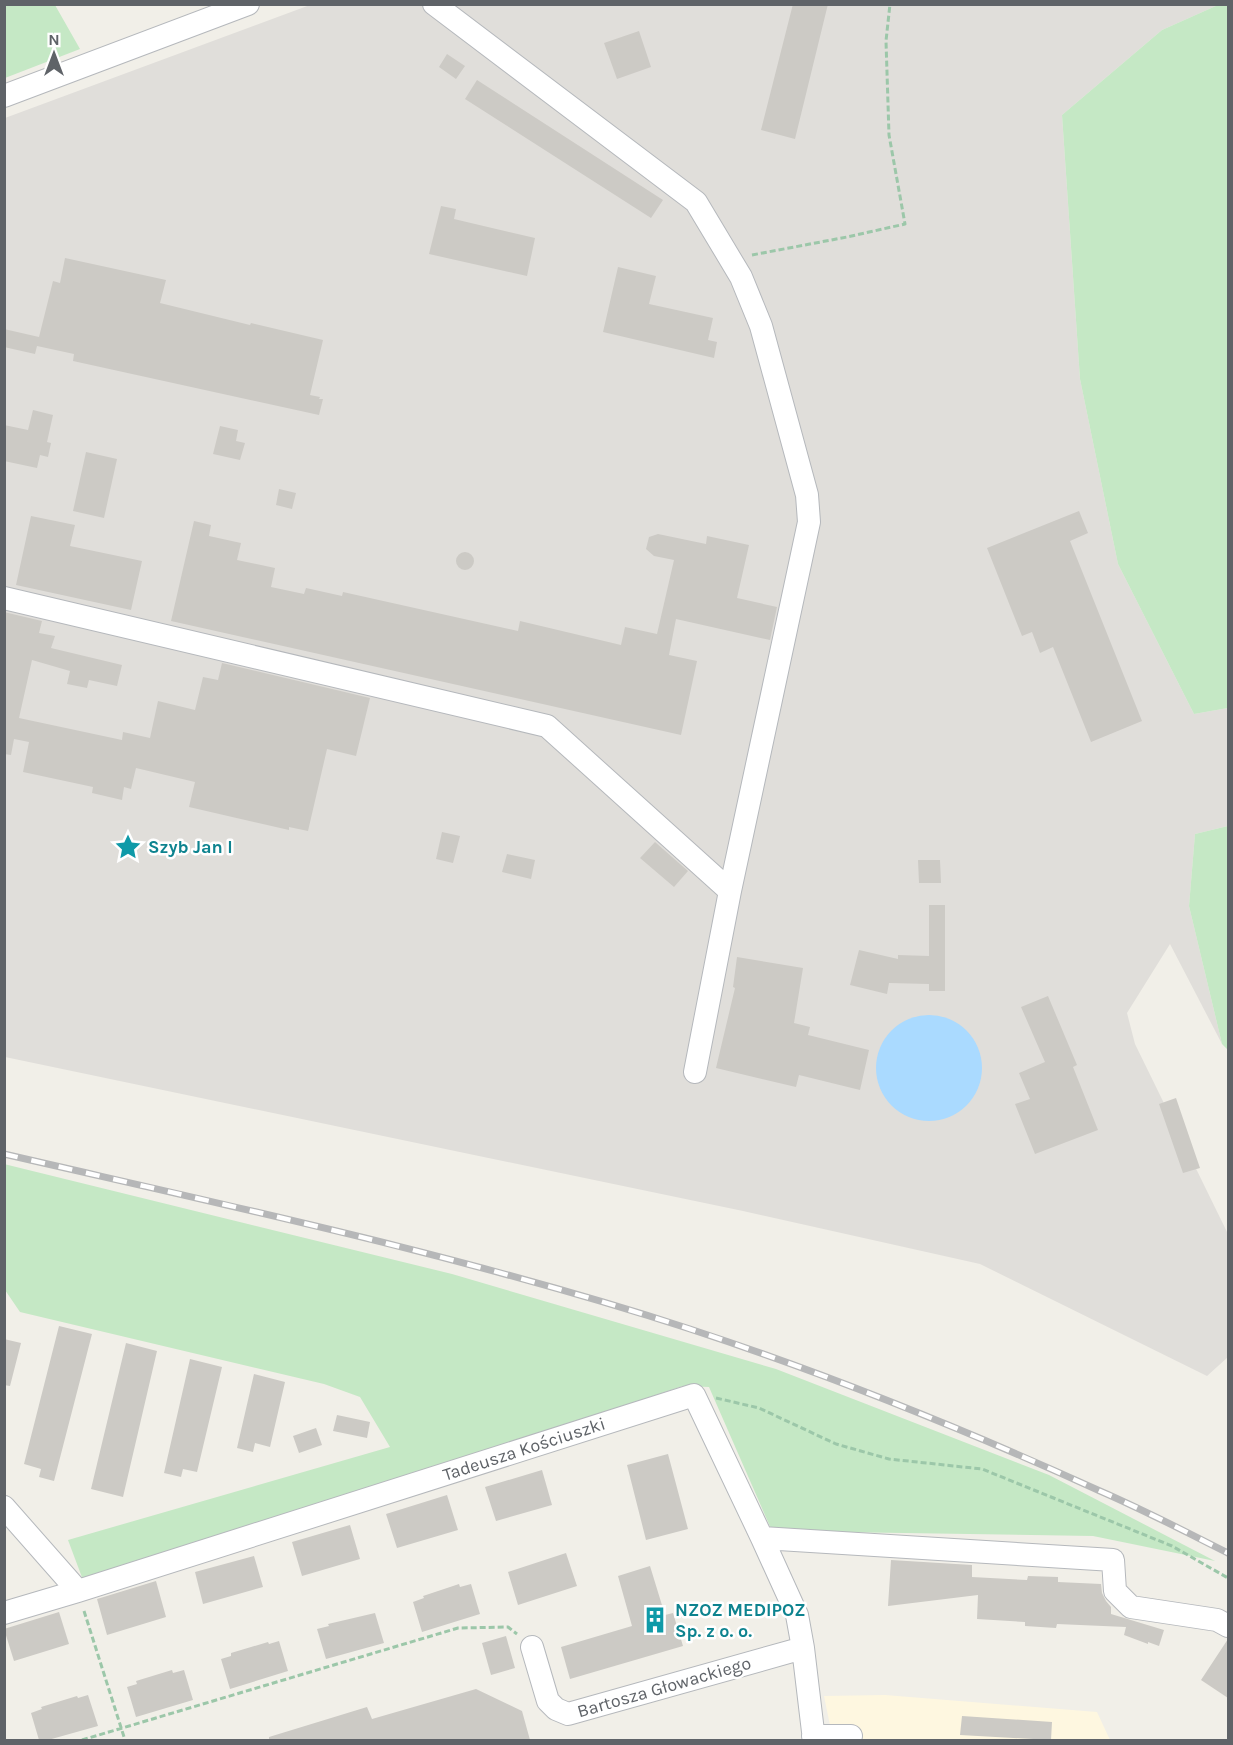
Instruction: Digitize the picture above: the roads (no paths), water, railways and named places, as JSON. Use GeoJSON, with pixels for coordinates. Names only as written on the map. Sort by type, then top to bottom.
{"type":"FeatureCollection","features":[{"type":"Feature","properties":{"kind":"street"},"geometry":{"type":"LineString","coordinates":[[4,96],[248,4]]}},
{"type":"Feature","properties":{"kind":"street"},"geometry":{"type":"LineString","coordinates":[[434,4],[696,202],[741,277],[760,326],[807,495],[809,522],[730,891],[695,1072]]}},
{"type":"Feature","properties":{"kind":"street"},"geometry":{"type":"LineString","coordinates":[[4,598],[547,726],[730,891]]}},
{"type":"Feature","properties":{"kind":"street","name":"Tadeusza Kościuszki"},"geometry":{"type":"LineString","coordinates":[[4,1613],[694,1395],[762,1538]]}},
{"type":"Feature","properties":{"kind":"street"},"geometry":{"type":"LineString","coordinates":[[4,1507],[78,1591]]}},
{"type":"Feature","properties":{"kind":"street"},"geometry":{"type":"LineString","coordinates":[[851,1737],[814,1738],[797,1615],[762,1538],[1113,1560],[1115,1591],[1131,1607],[1217,1620],[1228,1626]]}},
{"type":"Feature","properties":{"kind":"street","name":"Bartosza Głowackiego"},"geometry":{"type":"LineString","coordinates":[[532,1647],[548,1701],[556,1709],[568,1714],[803,1648]]}},
{"type":"Feature","properties":{"kind":"water"},"geometry":{"type":"Polygon","coordinates":[[[929,1015],[949,1019],[967,1030],[978,1048],[982,1068],[978,1088],[967,1106],[949,1117],[929,1121],[909,1117],[891,1106],[880,1088],[876,1068],[880,1048],[891,1030],[909,1019],[929,1015]]]}},
{"type":"Feature","properties":{"kind":"railway"},"geometry":{"type":"LineString","coordinates":[[4,1154],[349,1234],[520,1278],[690,1329],[846,1384],[948,1425],[1116,1498],[1228,1553]]}},
{"type":"Feature","properties":{"kind":"place","name":"Szyb Jan I"},"geometry":{"type":"Point","coordinates":[128,847]}},
{"type":"Feature","properties":{"kind":"place","name":"NZOZ MEDIPOZ Sp. z o. o."},"geometry":{"type":"Point","coordinates":[655,1620]}}]}
